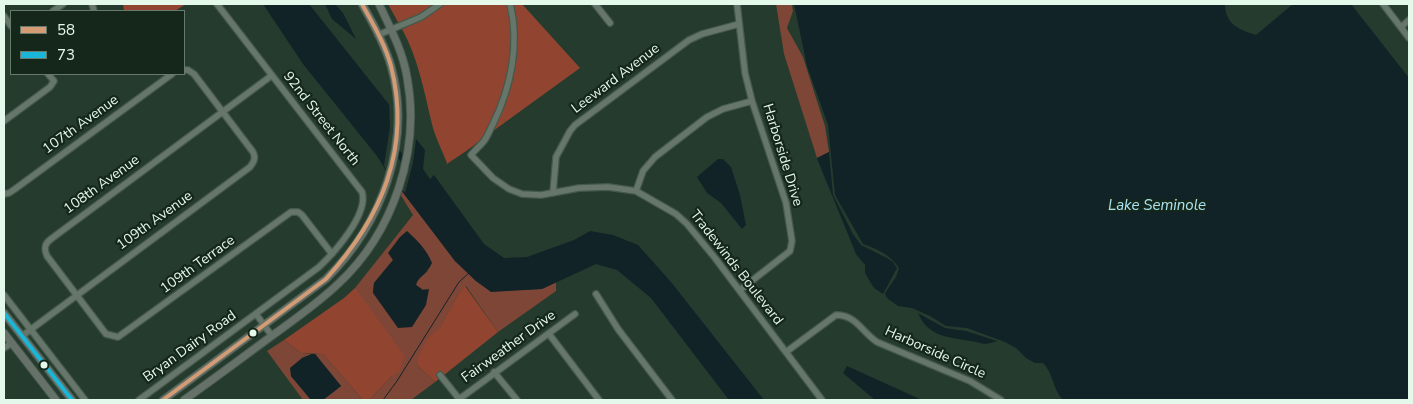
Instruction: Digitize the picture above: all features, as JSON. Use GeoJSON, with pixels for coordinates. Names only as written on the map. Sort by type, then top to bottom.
{"type":"FeatureCollection","features":[{"type":"Feature","properties":{"kind":"main road","name":"Bryan Dairy Road"},"geometry":{"type":"LineString","coordinates":[[163,400],[303,297],[331,273],[357,243],[377,207],[390,172],[397,133],[398,113],[391,64],[362,4]]}},
{"type":"Feature","properties":{"kind":"main road"},"geometry":{"type":"LineString","coordinates":[[184,400],[315,304],[339,284],[363,257],[390,213],[400,184],[408,146],[410,110],[404,61],[379,4]]}},
{"type":"Feature","properties":{"kind":"main road"},"geometry":{"type":"LineString","coordinates":[[4,313],[72,400]]}},
{"type":"Feature","properties":{"kind":"main road"},"geometry":{"type":"LineString","coordinates":[[4,333],[56,400]]}},
{"type":"Feature","properties":{"kind":"street","name":"92nd Street North"},"geometry":{"type":"LineString","coordinates":[[216,4],[362,192],[364,198],[363,205],[355,221],[332,254]]}},
{"type":"Feature","properties":{"kind":"street"},"geometry":{"type":"LineString","coordinates":[[378,35],[421,17],[440,4]]}},
{"type":"Feature","properties":{"kind":"street","name":"Tradewinds Boulevard"},"geometry":{"type":"LineString","coordinates":[[510,4],[514,38],[509,83],[502,105],[485,140],[471,155],[493,178],[508,189],[529,195],[603,186],[636,191],[665,207],[683,220],[740,290],[822,400]]}},
{"type":"Feature","properties":{"kind":"street"},"geometry":{"type":"LineString","coordinates":[[595,4],[610,22]]}},
{"type":"Feature","properties":{"kind":"street","name":"Harborside Drive"},"geometry":{"type":"LineString","coordinates":[[737,4],[745,73],[752,101],[786,203],[792,247],[790,251],[740,290]]}},
{"type":"Feature","properties":{"kind":"street"},"geometry":{"type":"LineString","coordinates":[[1382,4],[1409,38]]}},
{"type":"Feature","properties":{"kind":"street"},"geometry":{"type":"LineString","coordinates":[[1401,27],[1409,20]]}},
{"type":"Feature","properties":{"kind":"street","name":"Leeward Avenue"},"geometry":{"type":"LineString","coordinates":[[553,193],[556,156],[575,125],[688,40],[702,34],[739,24]]}},
{"type":"Feature","properties":{"kind":"street"},"geometry":{"type":"LineString","coordinates":[[185,70],[194,74],[223,112],[271,76]]}},
{"type":"Feature","properties":{"kind":"street"},"geometry":{"type":"LineString","coordinates":[[4,121],[50,87],[54,81],[49,75]]}},
{"type":"Feature","properties":{"kind":"street","name":"107th Avenue"},"geometry":{"type":"LineString","coordinates":[[4,194],[9,194],[171,75]]}},
{"type":"Feature","properties":{"kind":"street"},"geometry":{"type":"LineString","coordinates":[[636,191],[643,171],[654,157],[707,117],[723,109],[752,101]]}},
{"type":"Feature","properties":{"kind":"street","name":"108th Avenue"},"geometry":{"type":"LineString","coordinates":[[77,294],[47,256],[46,243],[223,112]]}},
{"type":"Feature","properties":{"kind":"street","name":"109th Avenue"},"geometry":{"type":"LineString","coordinates":[[22,336],[250,167],[254,162],[255,156],[223,112]]}},
{"type":"Feature","properties":{"kind":"street","name":"109th Terrace"},"geometry":{"type":"LineString","coordinates":[[77,294],[106,334],[118,337],[291,212],[298,212],[302,215],[332,254]]}},
{"type":"Feature","properties":{"kind":"street","name":"Bryan Dairy Road"},"geometry":{"type":"LineString","coordinates":[[139,400],[314,271],[332,254]]}},
{"type":"Feature","properties":{"kind":"street"},"geometry":{"type":"LineString","coordinates":[[596,294],[618,330],[672,400]]}},
{"type":"Feature","properties":{"kind":"street"},"geometry":{"type":"LineString","coordinates":[[4,295],[85,400]]}},
{"type":"Feature","properties":{"kind":"street","name":"Bryan Dairy Road"},"geometry":{"type":"LineString","coordinates":[[256,314],[272,336]]}},
{"type":"Feature","properties":{"kind":"street","name":"Fairweather Drive"},"geometry":{"type":"LineString","coordinates":[[459,400],[494,372],[575,314]]}},
{"type":"Feature","properties":{"kind":"street","name":"Harborside Circle"},"geometry":{"type":"LineString","coordinates":[[786,352],[836,315],[844,315],[851,318],[868,336],[877,342],[970,381],[1001,400]]}},
{"type":"Feature","properties":{"kind":"street"},"geometry":{"type":"LineString","coordinates":[[549,334],[599,400]]}},
{"type":"Feature","properties":{"kind":"street"},"geometry":{"type":"LineString","coordinates":[[4,348],[12,343]]}},
{"type":"Feature","properties":{"kind":"street"},"geometry":{"type":"LineString","coordinates":[[494,372],[517,400]]}},
{"type":"Feature","properties":{"kind":"street"},"geometry":{"type":"LineString","coordinates":[[440,375],[459,400]]}},
{"type":"Feature","properties":{"kind":"shaded area"},"geometry":{"type":"Polygon","coordinates":[[[123,4],[186,4],[177,10],[124,10],[123,4]]]}},
{"type":"Feature","properties":{"kind":"shaded area"},"geometry":{"type":"Polygon","coordinates":[[[388,4],[435,4],[399,24],[388,4]]]}},
{"type":"Feature","properties":{"kind":"shaded area"},"geometry":{"type":"Polygon","coordinates":[[[445,4],[507,4],[511,34],[510,63],[507,78],[487,131],[476,144],[446,165],[447,163],[433,129],[416,63],[402,29],[423,19],[445,4]]]}},
{"type":"Feature","properties":{"kind":"shaded area"},"geometry":{"type":"Polygon","coordinates":[[[513,4],[522,4],[580,68],[493,131],[506,100],[514,69],[517,37],[513,4]]]}},
{"type":"Feature","properties":{"kind":"shaded area"},"geometry":{"type":"Polygon","coordinates":[[[776,4],[792,5],[793,11],[787,28],[803,57],[825,126],[829,152],[817,158],[784,54],[776,4]]]}},
{"type":"Feature","properties":{"kind":"shaded area"},"geometry":{"type":"Polygon","coordinates":[[[401,190],[455,261],[476,281],[491,291],[542,289],[556,282],[556,291],[498,332],[466,286],[457,296],[440,329],[428,337],[418,366],[435,382],[411,400],[369,400],[392,376],[355,288],[413,215],[400,194],[401,190]],[[393,260],[374,283],[373,293],[422,289],[416,285],[417,280],[428,271],[393,260]]]}},
{"type":"Feature","properties":{"kind":"shaded area"},"geometry":{"type":"Polygon","coordinates":[[[465,286],[498,332],[444,375],[441,371],[437,374],[440,378],[435,382],[418,366],[417,360],[428,337],[440,328],[457,296],[465,286]]]}},
{"type":"Feature","properties":{"kind":"shaded area"},"geometry":{"type":"Polygon","coordinates":[[[355,288],[404,355],[400,371],[392,376],[369,400],[363,400],[323,354],[301,353],[284,340],[344,298],[355,288]]]}},
{"type":"Feature","properties":{"kind":"shaded area"},"geometry":{"type":"Polygon","coordinates":[[[284,340],[301,353],[312,354],[302,358],[291,376],[311,400],[303,400],[267,351],[284,340]]]}},
{"type":"Feature","properties":{"kind":"shaded area"},"geometry":{"type":"Polygon","coordinates":[[[315,354],[323,354],[363,400],[323,400],[341,386],[315,354]]]}},
{"type":"Feature","properties":{"kind":"water"},"geometry":{"type":"Polygon","coordinates":[[[263,4],[309,4],[395,112],[387,172],[377,156],[303,64],[263,4]]]}},
{"type":"Feature","properties":{"kind":"water"},"geometry":{"type":"Polygon","coordinates":[[[325,4],[335,4],[343,13],[356,39],[332,19],[325,4]]]}},
{"type":"Feature","properties":{"kind":"water","name":"Lake Seminole"},"geometry":{"type":"Polygon","coordinates":[[[794,4],[1225,4],[1227,17],[1234,25],[1256,35],[1293,4],[1351,4],[1409,78],[1409,400],[1063,400],[1047,367],[1043,363],[1035,363],[1005,342],[967,328],[946,326],[912,308],[898,306],[887,298],[885,293],[896,277],[899,268],[888,256],[863,244],[835,195],[828,125],[807,66],[794,4]]]}},
{"type":"Feature","properties":{"kind":"water"},"geometry":{"type":"Polygon","coordinates":[[[412,134],[425,150],[423,169],[430,179],[434,175],[484,244],[504,258],[527,257],[574,240],[590,231],[613,235],[638,245],[671,282],[764,400],[729,400],[651,298],[617,270],[596,264],[542,289],[491,292],[476,281],[455,261],[401,190],[412,134]]]}},
{"type":"Feature","properties":{"kind":"water"},"geometry":{"type":"Polygon","coordinates":[[[829,152],[833,195],[853,234],[861,245],[887,258],[897,268],[883,294],[874,288],[865,273],[865,265],[856,254],[820,166],[817,158],[829,152]]]}},
{"type":"Feature","properties":{"kind":"water"},"geometry":{"type":"Polygon","coordinates":[[[718,159],[723,159],[731,167],[740,195],[746,225],[742,229],[721,203],[707,193],[697,177],[718,159]]]}},
{"type":"Feature","properties":{"kind":"water"},"geometry":{"type":"Polygon","coordinates":[[[407,231],[425,250],[432,263],[416,285],[423,290],[429,289],[426,305],[412,327],[398,328],[373,293],[374,283],[393,260],[388,253],[407,231]]]}},
{"type":"Feature","properties":{"kind":"water"},"geometry":{"type":"Polygon","coordinates":[[[918,313],[945,328],[966,331],[997,341],[984,344],[940,334],[927,327],[918,313]]]}},
{"type":"Feature","properties":{"kind":"water"},"geometry":{"type":"Polygon","coordinates":[[[315,354],[341,386],[323,400],[311,400],[291,376],[290,368],[302,358],[315,354]]]}},
{"type":"Feature","properties":{"kind":"water"},"geometry":{"type":"Polygon","coordinates":[[[847,366],[922,400],[875,400],[843,373],[847,366]]]}},
{"type":"Feature","properties":{"kind":"pier"},"geometry":{"type":"Polygon","coordinates":[[[389,101],[397,110],[389,173],[384,166],[390,127],[389,101]]]}},
{"type":"Feature","properties":{"kind":"pier"},"geometry":{"type":"Polygon","coordinates":[[[412,131],[417,135],[413,163],[405,193],[400,187],[412,131]]]}},
{"type":"Feature","properties":{"kind":"waterway"},"geometry":{"type":"LineString","coordinates":[[395,149],[407,165]]}},
{"type":"Feature","properties":{"kind":"waterway"},"geometry":{"type":"LineString","coordinates":[[383,400],[459,282],[469,273]]}},
{"type":"Feature","properties":{"kind":"transit line","name":"58"},"geometry":{"type":"LineString","coordinates":[[163,400],[326,279],[362,232],[376,207],[387,181],[394,154],[397,126],[396,96],[391,66],[378,34],[362,4]]}},
{"type":"Feature","properties":{"kind":"transit line","name":"73"},"geometry":{"type":"LineString","coordinates":[[4,313],[72,400]]}}]}
